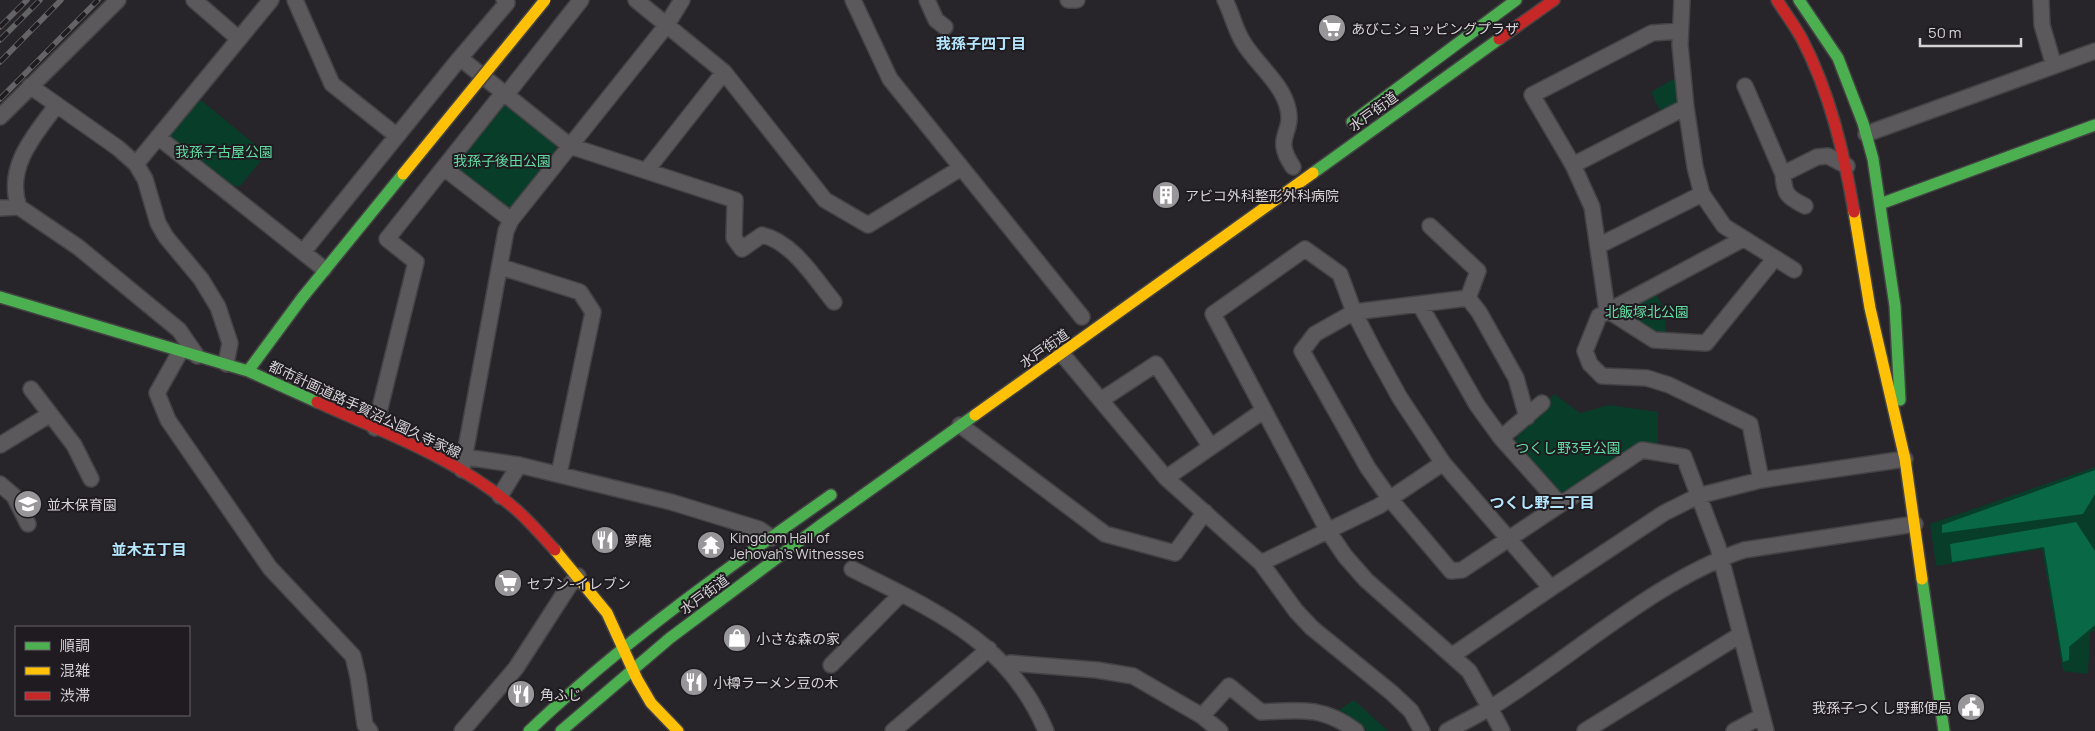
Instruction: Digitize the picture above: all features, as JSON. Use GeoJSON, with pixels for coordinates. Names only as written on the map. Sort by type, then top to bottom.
{"type":"FeatureCollection","features":[{"type":"Feature","properties":{"kind":"main road"},"geometry":{"type":"LineString","coordinates":[[248,371],[324,269],[545,0]]}},
{"type":"Feature","properties":{"kind":"main road","name":"水戸街道"},"geometry":{"type":"LineString","coordinates":[[1344,128],[1516,0]]}},
{"type":"Feature","properties":{"kind":"main road","name":"水戸街道"},"geometry":{"type":"LineString","coordinates":[[561,731],[670,638],[960,425],[1062,354],[1554,0]]}},
{"type":"Feature","properties":{"kind":"main road"},"geometry":{"type":"LineString","coordinates":[[1777,0],[1802,39],[1830,106],[1847,166],[1870,308],[1905,459],[1944,731]]}},
{"type":"Feature","properties":{"kind":"main road"},"geometry":{"type":"LineString","coordinates":[[1799,0],[1838,58],[1866,134],[1880,204],[1898,334],[1900,437]]}},
{"type":"Feature","properties":{"kind":"main road"},"geometry":{"type":"LineString","coordinates":[[1880,204],[2095,125]]}},
{"type":"Feature","properties":{"kind":"main road","name":"都市計画道路手賀沼公園久寺家線"},"geometry":{"type":"LineString","coordinates":[[0,297],[248,371],[463,464],[532,525],[578,576],[607,613],[651,703],[678,731]]}},
{"type":"Feature","properties":{"kind":"main road","name":"水戸街道"},"geometry":{"type":"LineString","coordinates":[[529,731],[624,647],[702,586],[843,487]]}},
{"type":"Feature","properties":{"kind":"street"},"geometry":{"type":"LineString","coordinates":[[0,117],[118,0]]}},
{"type":"Feature","properties":{"kind":"street"},"geometry":{"type":"LineString","coordinates":[[194,0],[239,38]]}},
{"type":"Feature","properties":{"kind":"street"},"geometry":{"type":"LineString","coordinates":[[136,164],[271,0]]}},
{"type":"Feature","properties":{"kind":"street"},"geometry":{"type":"LineString","coordinates":[[295,0],[332,84],[397,136]]}},
{"type":"Feature","properties":{"kind":"street"},"geometry":{"type":"LineString","coordinates":[[376,428],[416,262],[387,239],[581,0]]}},
{"type":"Feature","properties":{"kind":"street"},"geometry":{"type":"LineString","coordinates":[[636,0],[724,72],[824,200],[868,225],[961,168]]}},
{"type":"Feature","properties":{"kind":"street"},"geometry":{"type":"LineString","coordinates":[[682,0],[666,26],[511,220],[506,231],[463,464],[519,465],[560,474],[680,505],[759,529],[772,538]]}},
{"type":"Feature","properties":{"kind":"street"},"geometry":{"type":"LineString","coordinates":[[853,0],[890,79],[1082,317]]}},
{"type":"Feature","properties":{"kind":"street"},"geometry":{"type":"LineString","coordinates":[[927,0],[936,20],[945,27]]}},
{"type":"Feature","properties":{"kind":"street"},"geometry":{"type":"LineString","coordinates":[[1068,0],[1077,0]]}},
{"type":"Feature","properties":{"kind":"street"},"geometry":{"type":"LineString","coordinates":[[1225,0],[1243,42],[1284,97],[1288,110],[1288,121],[1282,144],[1284,155],[1293,167]]}},
{"type":"Feature","properties":{"kind":"street"},"geometry":{"type":"LineString","coordinates":[[1682,0],[1680,31],[1686,107],[1702,194],[1724,226],[1794,270]]}},
{"type":"Feature","properties":{"kind":"street"},"geometry":{"type":"LineString","coordinates":[[2041,0],[2042,25],[2054,66]]}},
{"type":"Feature","properties":{"kind":"street"},"geometry":{"type":"LineString","coordinates":[[303,252],[507,1]]}},
{"type":"Feature","properties":{"kind":"street"},"geometry":{"type":"LineString","coordinates":[[1802,39],[1820,29]]}},
{"type":"Feature","properties":{"kind":"street"},"geometry":{"type":"LineString","coordinates":[[1608,310],[1608,299],[1592,207],[1573,165],[1532,95],[1652,33],[1680,31]]}},
{"type":"Feature","properties":{"kind":"street"},"geometry":{"type":"LineString","coordinates":[[1866,134],[2095,51]]}},
{"type":"Feature","properties":{"kind":"street"},"geometry":{"type":"LineString","coordinates":[[460,58],[570,146],[735,200],[734,238],[742,249],[762,235],[774,238],[792,252],[834,302]]}},
{"type":"Feature","properties":{"kind":"street"},"geometry":{"type":"LineString","coordinates":[[646,171],[724,72]]}},
{"type":"Feature","properties":{"kind":"street"},"geometry":{"type":"LineString","coordinates":[[30,86],[118,148],[136,164],[145,179],[158,223],[166,237],[201,279],[218,307],[230,343],[226,364]]}},
{"type":"Feature","properties":{"kind":"street"},"geometry":{"type":"LineString","coordinates":[[1745,86],[1783,174],[1784,188],[1788,198],[1804,206]]}},
{"type":"Feature","properties":{"kind":"street"},"geometry":{"type":"LineString","coordinates":[[57,105],[30,141],[17,171],[14,193],[19,207],[78,247],[179,330],[197,356]]}},
{"type":"Feature","properties":{"kind":"street"},"geometry":{"type":"LineString","coordinates":[[1573,165],[1686,107]]}},
{"type":"Feature","properties":{"kind":"street"},"geometry":{"type":"LineString","coordinates":[[158,137],[324,269]]}},
{"type":"Feature","properties":{"kind":"street"},"geometry":{"type":"LineString","coordinates":[[1783,174],[1828,156],[1847,166]]}},
{"type":"Feature","properties":{"kind":"street"},"geometry":{"type":"LineString","coordinates":[[444,168],[511,220]]}},
{"type":"Feature","properties":{"kind":"street"},"geometry":{"type":"LineString","coordinates":[[1604,243],[1702,194]]}},
{"type":"Feature","properties":{"kind":"street"},"geometry":{"type":"LineString","coordinates":[[0,208],[19,207]]}},
{"type":"Feature","properties":{"kind":"street"},"geometry":{"type":"LineString","coordinates":[[1430,226],[1478,271],[1468,298]]}},
{"type":"Feature","properties":{"kind":"street"},"geometry":{"type":"LineString","coordinates":[[1743,239],[1599,316],[1585,351],[1590,364],[1602,376],[1647,378],[1669,385],[1750,424],[1761,480]]}},
{"type":"Feature","properties":{"kind":"street"},"geometry":{"type":"LineString","coordinates":[[1502,731],[1469,671],[1366,580],[1345,556],[1328,530],[1263,411],[1213,314],[1305,249],[1340,274],[1354,312],[1400,398],[1443,463],[1551,588]]}},
{"type":"Feature","properties":{"kind":"street"},"geometry":{"type":"LineString","coordinates":[[1608,310],[1654,340],[1706,343],[1775,258]]}},
{"type":"Feature","properties":{"kind":"street"},"geometry":{"type":"LineString","coordinates":[[500,267],[580,292],[594,312],[560,474]]}},
{"type":"Feature","properties":{"kind":"street"},"geometry":{"type":"LineString","coordinates":[[1468,298],[1354,312],[1315,334],[1302,351],[1368,468],[1390,499],[1451,570],[1462,570],[1559,503],[1642,450],[1684,457],[1721,558],[1764,724],[1734,731]]}},
{"type":"Feature","properties":{"kind":"street"},"geometry":{"type":"LineString","coordinates":[[1468,298],[1479,312],[1516,378],[1527,417]]}},
{"type":"Feature","properties":{"kind":"street"},"geometry":{"type":"LineString","coordinates":[[1420,304],[1477,405],[1501,438],[1559,503]]}},
{"type":"Feature","properties":{"kind":"street"},"geometry":{"type":"LineString","coordinates":[[180,352],[157,393],[168,420],[270,568],[353,656],[358,677],[365,729]]}},
{"type":"Feature","properties":{"kind":"street"},"geometry":{"type":"LineString","coordinates":[[1062,354],[1166,478],[1261,563],[1296,612],[1312,628],[1411,711],[1422,731]]}},
{"type":"Feature","properties":{"kind":"street"},"geometry":{"type":"LineString","coordinates":[[1101,400],[1156,364],[1212,447]]}},
{"type":"Feature","properties":{"kind":"street"},"geometry":{"type":"LineString","coordinates":[[31,388],[74,445],[92,479]]}},
{"type":"Feature","properties":{"kind":"street"},"geometry":{"type":"LineString","coordinates":[[1501,438],[1542,403]]}},
{"type":"Feature","properties":{"kind":"street"},"geometry":{"type":"LineString","coordinates":[[1166,478],[1263,411]]}},
{"type":"Feature","properties":{"kind":"street"},"geometry":{"type":"LineString","coordinates":[[0,445],[50,415]]}},
{"type":"Feature","properties":{"kind":"street"},"geometry":{"type":"LineString","coordinates":[[960,425],[1104,534],[1175,553],[1206,512]]}},
{"type":"Feature","properties":{"kind":"street"},"geometry":{"type":"LineString","coordinates":[[1453,655],[1664,513],[1698,496],[1761,480],[1905,459]]}},
{"type":"Feature","properties":{"kind":"street"},"geometry":{"type":"LineString","coordinates":[[1261,563],[1390,499],[1443,463]]}},
{"type":"Feature","properties":{"kind":"street"},"geometry":{"type":"LineString","coordinates":[[500,496],[519,465]]}},
{"type":"Feature","properties":{"kind":"street"},"geometry":{"type":"LineString","coordinates":[[0,484],[14,496],[28,524]]}},
{"type":"Feature","properties":{"kind":"street"},"geometry":{"type":"LineString","coordinates":[[1447,731],[1490,708],[1664,590],[1721,558],[1744,550],[1915,524]]}},
{"type":"Feature","properties":{"kind":"street"},"geometry":{"type":"LineString","coordinates":[[852,569],[954,622],[989,649],[1006,666],[1024,689],[1046,731]]}},
{"type":"Feature","properties":{"kind":"street"},"geometry":{"type":"LineString","coordinates":[[462,731],[516,668],[569,586],[578,576]]}},
{"type":"Feature","properties":{"kind":"street"},"geometry":{"type":"LineString","coordinates":[[831,666],[901,594]]}},
{"type":"Feature","properties":{"kind":"street"},"geometry":{"type":"LineString","coordinates":[[1584,731],[1740,635]]}},
{"type":"Feature","properties":{"kind":"street"},"geometry":{"type":"LineString","coordinates":[[893,731],[989,649]]}},
{"type":"Feature","properties":{"kind":"street"},"geometry":{"type":"LineString","coordinates":[[1006,666],[1010,663],[1040,664],[1133,676],[1202,716],[1220,731]]}},
{"type":"Feature","properties":{"kind":"street"},"geometry":{"type":"LineString","coordinates":[[1202,716],[1229,686],[1261,712],[1307,710],[1324,713],[1343,721],[1356,731]]}},
{"type":"Feature","properties":{"kind":"green space"},"geometry":{"type":"Polygon","coordinates":[[[1677,77],[1681,100],[1677,105],[1661,113],[1651,92],[1677,77]]]}},
{"type":"Feature","properties":{"kind":"green space","name":"我孫子古屋公園"},"geometry":{"type":"Polygon","coordinates":[[[195,101],[202,101],[263,151],[264,157],[240,186],[230,187],[171,139],[171,130],[195,101]]]}},
{"type":"Feature","properties":{"kind":"green space","name":"我孫子後田公園"},"geometry":{"type":"Polygon","coordinates":[[[502,103],[555,144],[556,151],[511,207],[503,208],[451,165],[502,103]]]}},
{"type":"Feature","properties":{"kind":"green space","name":"北飯塚北公園"},"geometry":{"type":"Polygon","coordinates":[[[1654,290],[1666,313],[1665,336],[1656,335],[1621,314],[1619,308],[1654,290]]]}},
{"type":"Feature","properties":{"kind":"green space","name":"つくし野3号公園"},"geometry":{"type":"Polygon","coordinates":[[[1554,394],[1580,413],[1609,405],[1658,412],[1658,446],[1567,493],[1559,491],[1515,443],[1518,435],[1549,406],[1546,403],[1554,394]]]}},
{"type":"Feature","properties":{"kind":"green space"},"geometry":{"type":"Polygon","coordinates":[[[2095,467],[2095,630],[2090,633],[2088,674],[2063,671],[2042,549],[1936,566],[1930,524],[2095,467]]]}},
{"type":"Feature","properties":{"kind":"green space"},"geometry":{"type":"Polygon","coordinates":[[[2095,470],[2095,494],[2083,514],[1942,533],[1942,525],[2095,470]]]}},
{"type":"Feature","properties":{"kind":"green space"},"geometry":{"type":"Polygon","coordinates":[[[2076,522],[2095,551],[2095,625],[2069,647],[2069,660],[2063,662],[2044,547],[1952,562],[1950,544],[2076,522]]]}},
{"type":"Feature","properties":{"kind":"green space"},"geometry":{"type":"Polygon","coordinates":[[[1354,700],[1388,731],[1367,731],[1356,721],[1336,712],[1354,700]]]}},
{"type":"Feature","properties":{"kind":"railway"},"geometry":{"type":"LineString","coordinates":[[0,27],[27,0]]}},
{"type":"Feature","properties":{"kind":"railway"},"geometry":{"type":"LineString","coordinates":[[0,40],[40,0]]}},
{"type":"Feature","properties":{"kind":"railway"},"geometry":{"type":"LineString","coordinates":[[0,62],[61,0]]}},
{"type":"Feature","properties":{"kind":"railway"},"geometry":{"type":"LineString","coordinates":[[0,99],[98,0]]}},
{"type":"Feature","properties":{"kind":"traffic: fast"},"geometry":{"type":"LineString","coordinates":[[1352,122],[1516,0]]}},
{"type":"Feature","properties":{"kind":"traffic: fast"},"geometry":{"type":"LineString","coordinates":[[1799,0],[1838,58],[1863,123],[1873,159],[1895,306],[1900,400]]}},
{"type":"Feature","properties":{"kind":"traffic: fast"},"geometry":{"type":"LineString","coordinates":[[1313,173],[1499,39]]}},
{"type":"Feature","properties":{"kind":"traffic: fast"},"geometry":{"type":"LineString","coordinates":[[1880,204],[2095,125]]}},
{"type":"Feature","properties":{"kind":"traffic: fast"},"geometry":{"type":"LineString","coordinates":[[248,371],[302,298],[403,174]]}},
{"type":"Feature","properties":{"kind":"traffic: fast"},"geometry":{"type":"LineString","coordinates":[[0,297],[248,371],[317,402]]}},
{"type":"Feature","properties":{"kind":"traffic: fast"},"geometry":{"type":"LineString","coordinates":[[561,731],[670,638],[821,525],[975,415]]}},
{"type":"Feature","properties":{"kind":"traffic: fast"},"geometry":{"type":"LineString","coordinates":[[529,731],[564,698],[676,607],[831,495]]}},
{"type":"Feature","properties":{"kind":"traffic: fast"},"geometry":{"type":"LineString","coordinates":[[1922,579],[1944,731]]}},
{"type":"Feature","properties":{"kind":"traffic: slow"},"geometry":{"type":"LineString","coordinates":[[403,174],[545,0]]}},
{"type":"Feature","properties":{"kind":"traffic: slow"},"geometry":{"type":"LineString","coordinates":[[975,415],[1313,173]]}},
{"type":"Feature","properties":{"kind":"traffic: slow"},"geometry":{"type":"LineString","coordinates":[[1854,212],[1870,308],[1905,459],[1922,579]]}},
{"type":"Feature","properties":{"kind":"traffic: slow"},"geometry":{"type":"LineString","coordinates":[[555,550],[607,613],[637,679],[651,703],[678,731]]}},
{"type":"Feature","properties":{"kind":"traffic: jam"},"geometry":{"type":"LineString","coordinates":[[1499,39],[1554,0]]}},
{"type":"Feature","properties":{"kind":"traffic: jam"},"geometry":{"type":"LineString","coordinates":[[1777,0],[1802,39],[1821,81],[1841,146],[1854,212]]}},
{"type":"Feature","properties":{"kind":"traffic: jam"},"geometry":{"type":"LineString","coordinates":[[317,402],[393,435],[467,474],[518,511],[555,550]]}},
{"type":"Feature","properties":{"kind":"place","name":"あびこショッピングプラザ"},"geometry":{"type":"Point","coordinates":[1332,28]}},
{"type":"Feature","properties":{"kind":"place","name":"アビコ外科整形外科病院"},"geometry":{"type":"Point","coordinates":[1166,195]}},
{"type":"Feature","properties":{"kind":"place","name":"並木保育園"},"geometry":{"type":"Point","coordinates":[28,504]}},
{"type":"Feature","properties":{"kind":"place","name":"夢庵"},"geometry":{"type":"Point","coordinates":[605,540]}},
{"type":"Feature","properties":{"kind":"place","name":"Kingdom Hall of Jehovah's Witnesses"},"geometry":{"type":"Point","coordinates":[711,545]}},
{"type":"Feature","properties":{"kind":"place","name":"セブン-イレブン"},"geometry":{"type":"Point","coordinates":[508,583]}},
{"type":"Feature","properties":{"kind":"place","name":"小さな森の家"},"geometry":{"type":"Point","coordinates":[737,638]}},
{"type":"Feature","properties":{"kind":"place","name":"小樽ラーメン豆の木"},"geometry":{"type":"Point","coordinates":[694,682]}},
{"type":"Feature","properties":{"kind":"place","name":"角ふじ"},"geometry":{"type":"Point","coordinates":[521,694]}},
{"type":"Feature","properties":{"kind":"place","name":"我孫子つくし野郵便局"},"geometry":{"type":"Point","coordinates":[1971,707]}},
{"type":"Feature","properties":{"kind":"district","name":"我孫子四丁目"},"geometry":{"type":"Point","coordinates":[981,43]}},
{"type":"Feature","properties":{"kind":"district","name":"つくし野二丁目"},"geometry":{"type":"Point","coordinates":[1542,502]}},
{"type":"Feature","properties":{"kind":"district","name":"並木五丁目"},"geometry":{"type":"Point","coordinates":[149,549]}}]}
